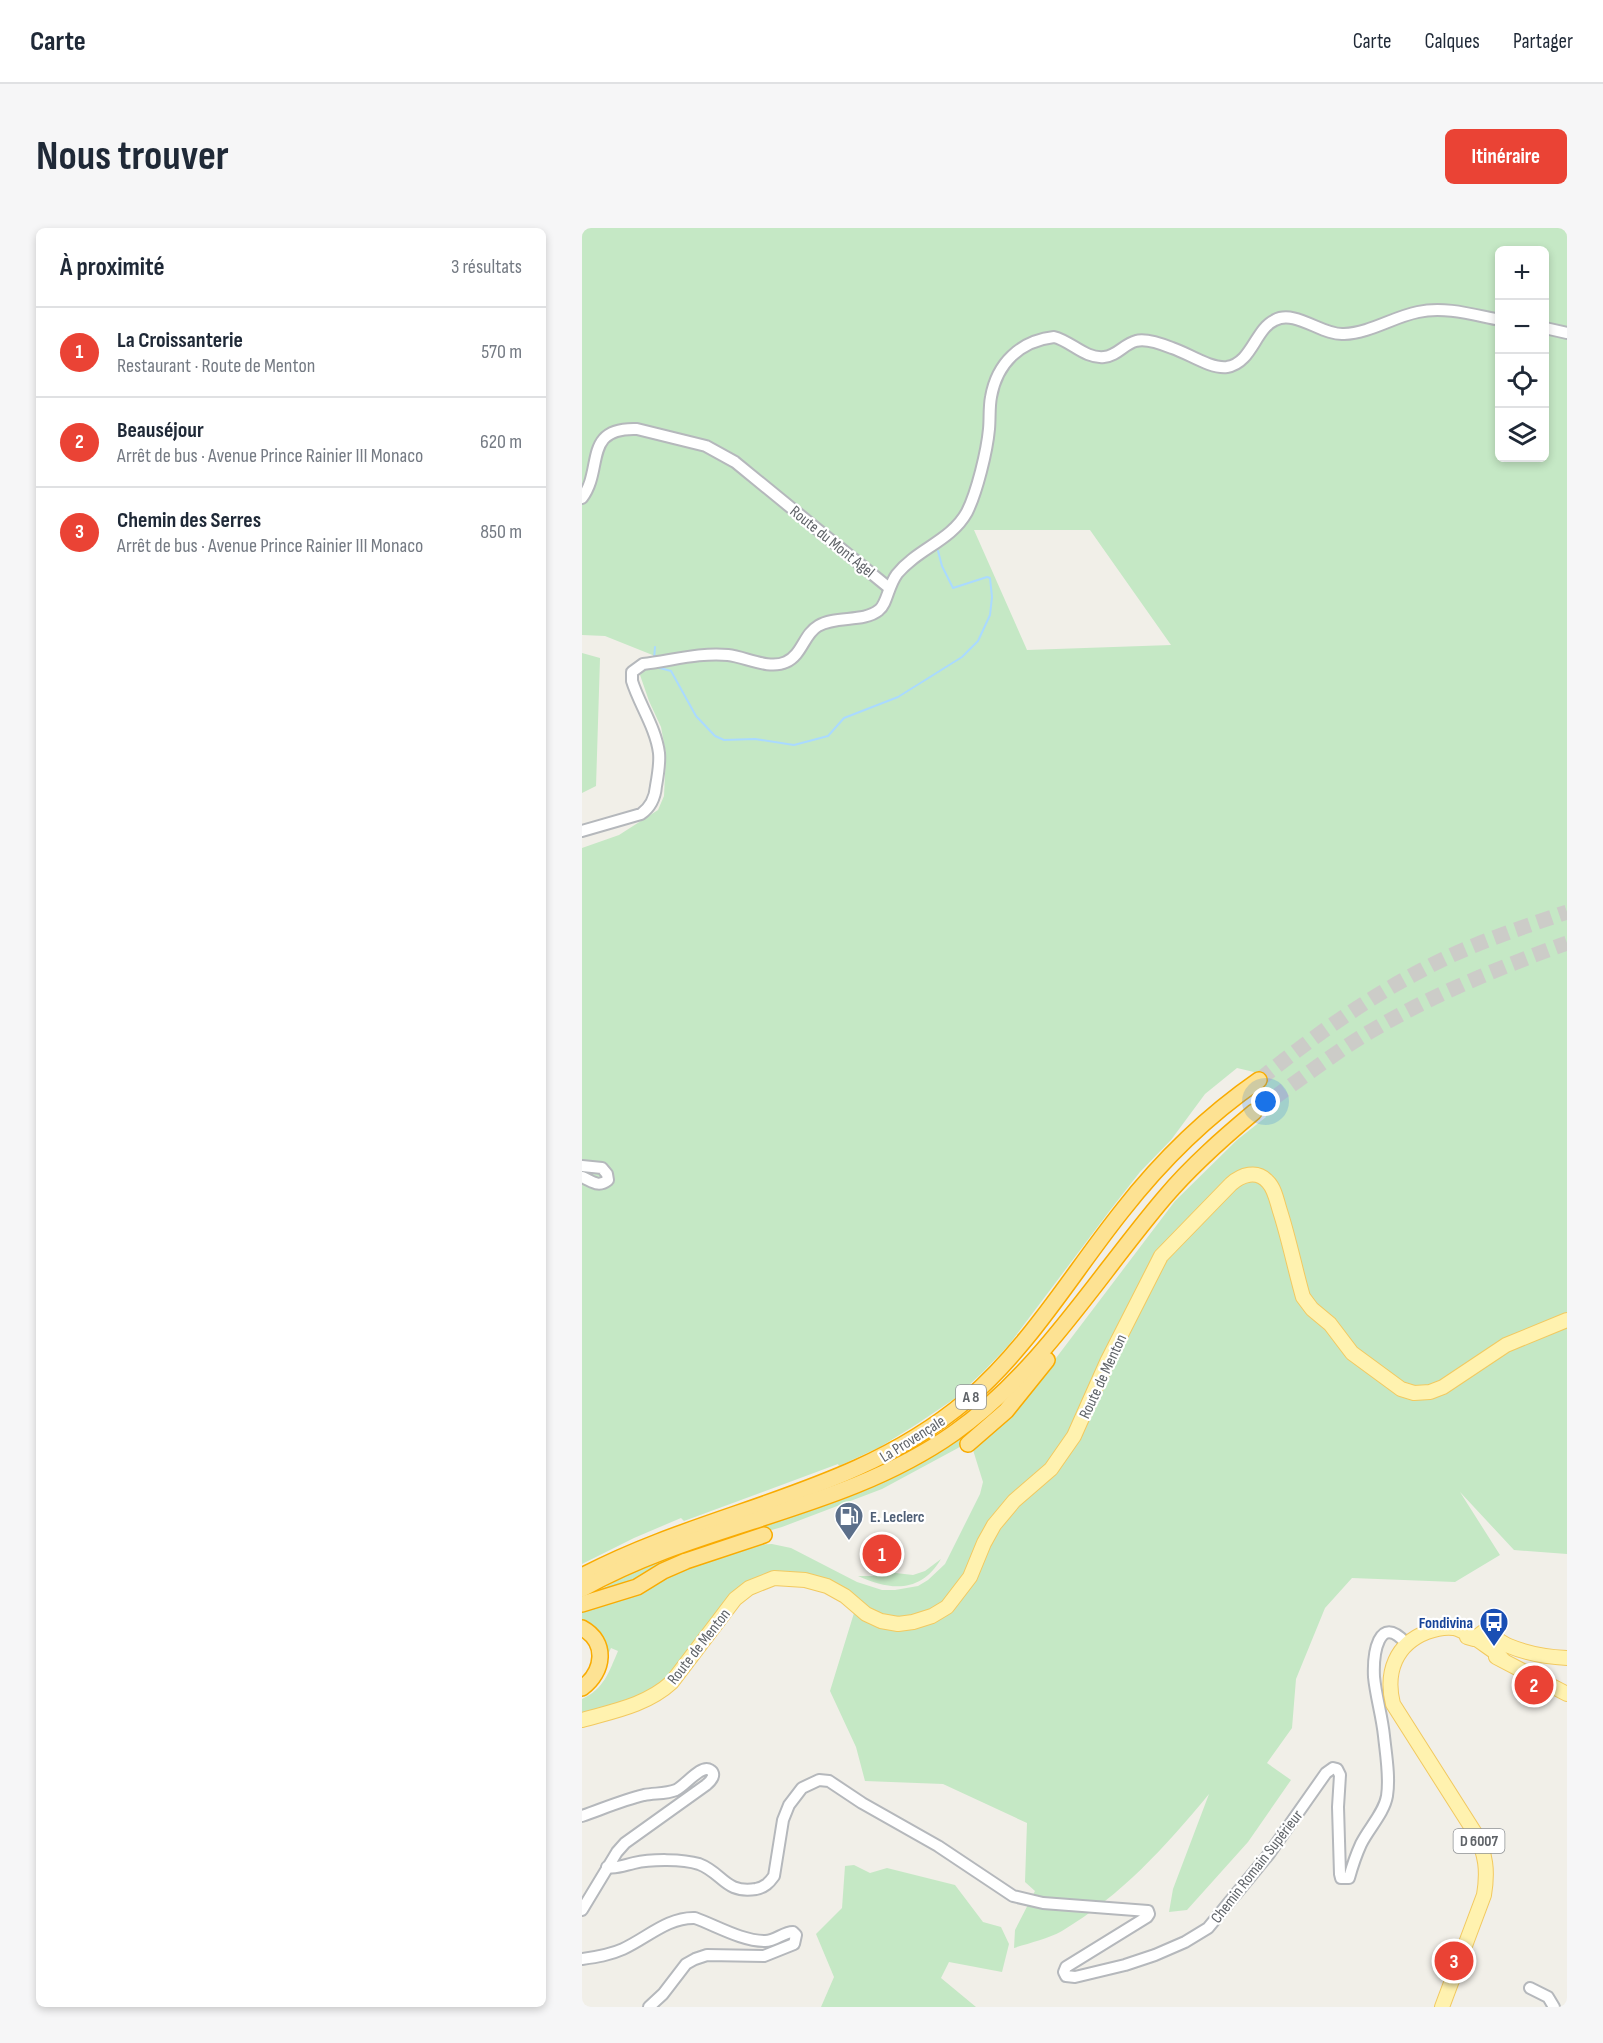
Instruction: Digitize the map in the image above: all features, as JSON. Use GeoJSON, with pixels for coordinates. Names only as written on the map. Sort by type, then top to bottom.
{"type":"FeatureCollection","features":[{"type":"Feature","properties":{"kind":"highway","name":"La Provençale"},"geometry":{"type":"LineString","coordinates":[[582,1576],[654,1542],[850,1473],[890,1453],[946,1417],[986,1383],[1025,1342],[1122,1210],[1166,1161],[1215,1113],[1259,1080]]}},
{"type":"Feature","properties":{"kind":"highway","name":"La Provençale"},"geometry":{"type":"LineString","coordinates":[[582,1589],[678,1545],[831,1495],[876,1477],[921,1454],[966,1424],[1010,1386],[1044,1351],[1167,1194],[1205,1155],[1254,1112]]}},
{"type":"Feature","properties":{"kind":"highway"},"geometry":{"type":"LineString","coordinates":[[968,1444],[1006,1411],[1027,1387],[1100,1280]]}},
{"type":"Feature","properties":{"kind":"highway"},"geometry":{"type":"LineString","coordinates":[[582,1604],[637,1587],[673,1566],[764,1535]]}},
{"type":"Feature","properties":{"kind":"highway"},"geometry":{"type":"LineString","coordinates":[[582,1628],[596,1639],[601,1658],[593,1678],[582,1688]]}},
{"type":"Feature","properties":{"kind":"main road","name":"Route de Menton"},"geometry":{"type":"LineString","coordinates":[[582,1720],[649,1699],[662,1690],[672,1682],[735,1599],[749,1587],[760,1582],[774,1578],[788,1578],[827,1586],[845,1596],[866,1614],[880,1621],[898,1624],[932,1616],[947,1607],[970,1577],[994,1525],[1014,1501],[1051,1469],[1074,1436],[1107,1362],[1161,1256],[1241,1176],[1256,1175],[1269,1183],[1284,1222],[1308,1305],[1330,1324],[1352,1353],[1406,1391],[1423,1393],[1437,1390],[1506,1346],[1567,1320]]}},
{"type":"Feature","properties":{"kind":"main road"},"geometry":{"type":"LineString","coordinates":[[1406,1646],[1413,1638],[1431,1631],[1452,1628],[1470,1635],[1503,1660],[1567,1694]]}},
{"type":"Feature","properties":{"kind":"main road"},"geometry":{"type":"LineString","coordinates":[[1406,1646],[1429,1636],[1470,1635],[1483,1632],[1525,1652],[1567,1658]]}},
{"type":"Feature","properties":{"kind":"main road","name":"D 6007"},"geometry":{"type":"LineString","coordinates":[[1406,1646],[1394,1664],[1390,1680],[1393,1704],[1475,1833],[1487,1864],[1484,1895],[1442,2007]]}},
{"type":"Feature","properties":{"kind":"street"},"geometry":{"type":"LineString","coordinates":[[888,587],[910,560],[953,532],[968,511],[986,452],[991,398],[997,375],[1007,359],[1023,346],[1054,337],[1092,356],[1104,357],[1117,354],[1137,341],[1144,341],[1172,348],[1222,368],[1237,364],[1262,331],[1277,318],[1297,320],[1334,334],[1356,333],[1418,312],[1435,309],[1495,319]]}},
{"type":"Feature","properties":{"kind":"street"},"geometry":{"type":"LineString","coordinates":[[1549,329],[1567,333]]}},
{"type":"Feature","properties":{"kind":"street","name":"Route du Mont Agel"},"geometry":{"type":"LineString","coordinates":[[582,498],[590,477],[596,445],[608,434],[637,429],[699,443],[735,462],[888,587],[887,598],[881,609],[872,614],[820,624],[813,630],[796,656],[786,663],[777,665],[729,655],[643,664],[632,672],[632,681],[659,752],[653,802],[641,814],[582,831]]}},
{"type":"Feature","properties":{"kind":"street"},"geometry":{"type":"LineString","coordinates":[[582,1166],[602,1168],[608,1174],[608,1180],[598,1185],[582,1177]]}},
{"type":"Feature","properties":{"kind":"street","name":"Chemin Romain Supérieur"},"geometry":{"type":"LineString","coordinates":[[607,1867],[613,1868],[654,1860],[691,1862],[709,1869],[725,1884],[735,1889],[760,1888],[769,1884],[774,1876],[783,1820],[789,1805],[802,1788],[819,1780],[829,1781],[862,1803],[938,1846],[1013,1896],[1043,1903],[1148,1911],[1147,1917],[1065,1967],[1064,1972],[1066,1976],[1075,1977],[1125,1965],[1185,1942],[1208,1928],[1269,1854],[1326,1773],[1334,1768],[1340,1775],[1338,1807],[1340,1874],[1341,1878],[1349,1878],[1361,1845],[1387,1797],[1383,1725],[1374,1676],[1380,1640],[1388,1631],[1394,1632],[1406,1646]]}},
{"type":"Feature","properties":{"kind":"street"},"geometry":{"type":"LineString","coordinates":[[582,1816],[628,1799],[684,1787],[702,1769],[708,1769],[713,1776],[712,1780],[625,1843],[607,1867],[582,1910]]}},
{"type":"Feature","properties":{"kind":"street"},"geometry":{"type":"LineString","coordinates":[[582,1959],[611,1954],[624,1949],[674,1921],[686,1918],[695,1918],[758,1940],[774,1940],[787,1932],[793,1932],[796,1935],[794,1944],[764,1956],[707,1955],[695,1959],[686,1964],[663,1994],[649,2007]]}},
{"type":"Feature","properties":{"kind":"street"},"geometry":{"type":"LineString","coordinates":[[1530,1988],[1548,1997],[1554,2007]]}},
{"type":"Feature","properties":{"kind":"green space"},"geometry":{"type":"Polygon","coordinates":[[[582,228],[1567,228],[1567,1554],[1514,1550],[1460,1492],[1500,1555],[1455,1582],[1352,1578],[1325,1608],[1296,1679],[1292,1728],[1267,1763],[1291,1780],[1248,1842],[1187,1910],[1169,1912],[1173,1889],[1209,1794],[1142,1869],[1104,1902],[1057,1934],[1014,1948],[1015,1930],[1035,1891],[1025,1882],[1027,1823],[943,1784],[865,1781],[856,1747],[830,1691],[858,1600],[842,1589],[756,1580],[672,1675],[641,1700],[582,1716],[582,1699],[601,1685],[618,1651],[611,1648],[606,1659],[582,1622],[582,1609],[667,1574],[755,1545],[772,1544],[791,1548],[857,1582],[882,1590],[918,1586],[928,1580],[945,1564],[980,1494],[983,1482],[973,1445],[1028,1395],[1175,1201],[1237,1140],[1266,1117],[1253,1092],[1264,1083],[1254,1072],[1237,1068],[1205,1094],[1171,1140],[1140,1172],[1111,1209],[1008,1346],[954,1399],[917,1424],[880,1447],[839,1466],[838,1464],[684,1521],[681,1518],[582,1564],[582,848],[619,835],[658,810],[664,796],[666,754],[661,727],[640,675],[645,668],[670,662],[605,636],[582,635],[582,228]],[[974,530],[1027,650],[1171,645],[1090,530],[974,530]]]}},
{"type":"Feature","properties":{"kind":"green space"},"geometry":{"type":"Polygon","coordinates":[[[582,653],[600,658],[596,786],[582,793],[582,653]]]}},
{"type":"Feature","properties":{"kind":"green space"},"geometry":{"type":"Polygon","coordinates":[[[985,1421],[989,1423],[958,1448],[882,1489],[782,1527],[750,1536],[636,1582],[589,1596],[640,1569],[680,1553],[872,1488],[939,1453],[985,1421]]]}},
{"type":"Feature","properties":{"kind":"green space"},"geometry":{"type":"Polygon","coordinates":[[[941,1559],[924,1578],[904,1586],[882,1584],[858,1576],[872,1576],[887,1572],[913,1575],[925,1571],[941,1559]]]}},
{"type":"Feature","properties":{"kind":"green space"},"geometry":{"type":"Polygon","coordinates":[[[854,1865],[870,1873],[887,1868],[955,1885],[983,1922],[1001,1927],[1009,1944],[1002,1972],[949,1962],[941,1978],[976,2007],[821,2007],[834,1977],[816,1934],[842,1908],[845,1866],[854,1865]]]}},
{"type":"Feature","properties":{"kind":"waterway"},"geometry":{"type":"LineString","coordinates":[[656,667],[671,671],[696,716],[715,736],[724,740],[755,739],[794,745],[828,736],[844,718],[898,697],[962,657],[978,641],[990,615],[992,597],[990,578],[953,588],[942,566],[938,551]]}},
{"type":"Feature","properties":{"kind":"waterway"},"geometry":{"type":"LineString","coordinates":[[654,659],[655,647]]}},
{"type":"Feature","properties":{"kind":"tunnel"},"geometry":{"type":"LineString","coordinates":[[1259,1080],[1338,1021],[1400,982],[1475,945],[1567,912]]}},
{"type":"Feature","properties":{"kind":"tunnel"},"geometry":{"type":"LineString","coordinates":[[1254,1112],[1344,1048],[1424,1002],[1567,943]]}},
{"type":"Feature","properties":{"kind":"place","name":"E. Leclerc"},"geometry":{"type":"Point","coordinates":[849,1542]}},
{"type":"Feature","properties":{"kind":"place","name":"La Croissanterie"},"geometry":{"type":"Point","coordinates":[882,1554]}},
{"type":"Feature","properties":{"kind":"place","name":"Fondivina"},"geometry":{"type":"Point","coordinates":[1494,1648]}},
{"type":"Feature","properties":{"kind":"place","name":"Beauséjour"},"geometry":{"type":"Point","coordinates":[1534,1685]}},
{"type":"Feature","properties":{"kind":"place","name":"Chemin des Serres"},"geometry":{"type":"Point","coordinates":[1454,1961]}}]}
